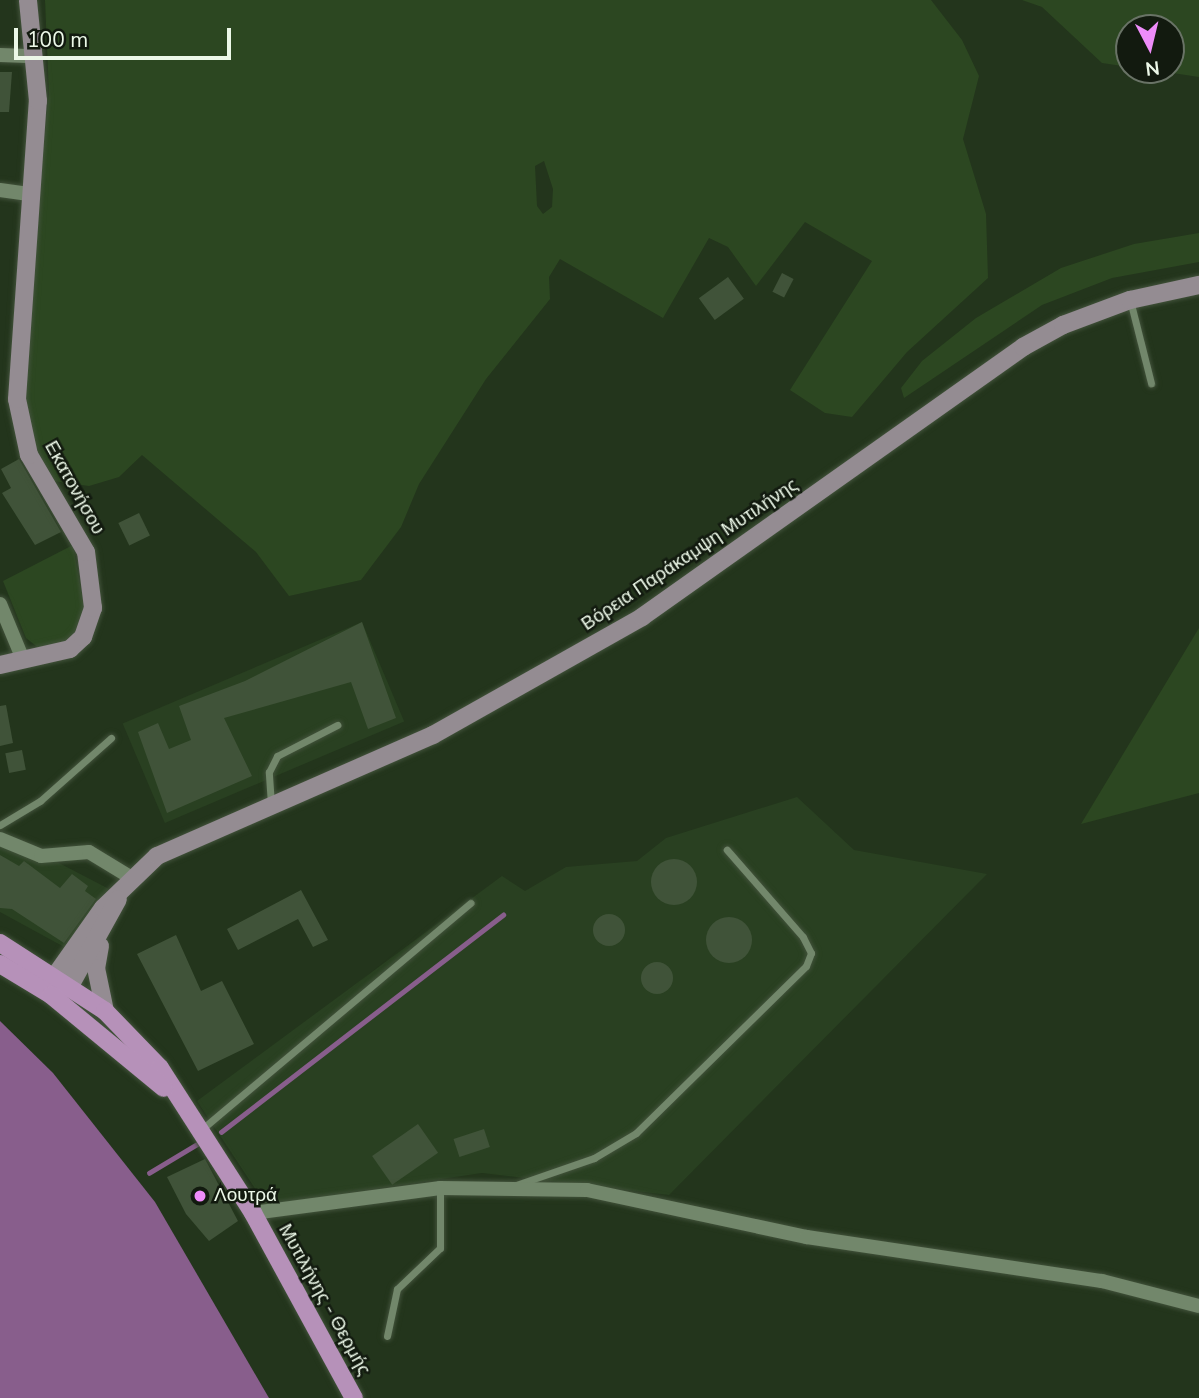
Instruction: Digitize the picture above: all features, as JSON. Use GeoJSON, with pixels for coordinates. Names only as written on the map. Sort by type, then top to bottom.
{"type":"FeatureCollection","features":[{"type":"Feature","properties":{"kind":"main road","name":"Εκατονήσου"},"geometry":{"type":"LineString","coordinates":[[0,665],[22,657],[70,649],[83,637],[93,608],[86,552],[29,455],[17,399],[29,194],[38,101],[28,0]]}},
{"type":"Feature","properties":{"kind":"main road","name":"Βόρεια Παράκαμψη Μυτιλήνης"},"geometry":{"type":"LineString","coordinates":[[55,976],[127,884],[184,841],[433,735],[642,617],[1023,347],[1092,312],[1130,300],[1199,285]]}},
{"type":"Feature","properties":{"kind":"main road"},"geometry":{"type":"LineString","coordinates":[[51,995],[70,986],[103,934],[127,884]]}},
{"type":"Feature","properties":{"kind":"main road"},"geometry":{"type":"LineString","coordinates":[[103,934],[96,968],[105,1011]]}},
{"type":"Feature","properties":{"kind":"main road","name":"Μυτιλήνης - Θερμής"},"geometry":{"type":"LineString","coordinates":[[0,943],[55,976],[105,1011],[160,1068],[197,1121],[253,1213],[354,1398]]}},
{"type":"Feature","properties":{"kind":"main road","name":"Μυτιλήνης - Θερμής"},"geometry":{"type":"LineString","coordinates":[[0,964],[51,995],[197,1121]]}},
{"type":"Feature","properties":{"kind":"main road"},"geometry":{"type":"LineString","coordinates":[[51,995],[55,976]]}},
{"type":"Feature","properties":{"kind":"street"},"geometry":{"type":"LineString","coordinates":[[0,55],[34,56]]}},
{"type":"Feature","properties":{"kind":"street"},"geometry":{"type":"LineString","coordinates":[[0,190],[29,194]]}},
{"type":"Feature","properties":{"kind":"street"},"geometry":{"type":"LineString","coordinates":[[0,604],[22,657]]}},
{"type":"Feature","properties":{"kind":"street"},"geometry":{"type":"LineString","coordinates":[[0,839],[41,856],[89,852],[127,884]]}},
{"type":"Feature","properties":{"kind":"street"},"geometry":{"type":"LineString","coordinates":[[253,1213],[440,1188],[515,1185],[627,1197],[807,1237],[1102,1281],[1199,1306]]}},
{"type":"Feature","properties":{"kind":"lane"},"geometry":{"type":"LineString","coordinates":[[1130,300],[1151,383]]}},
{"type":"Feature","properties":{"kind":"lane"},"geometry":{"type":"LineString","coordinates":[[271,804],[269,772],[277,756],[337,725]]}},
{"type":"Feature","properties":{"kind":"lane"},"geometry":{"type":"LineString","coordinates":[[0,825],[40,801],[111,738]]}},
{"type":"Feature","properties":{"kind":"lane"},"geometry":{"type":"LineString","coordinates":[[515,1185],[593,1158],[636,1133],[810,960],[803,937],[727,850]]}},
{"type":"Feature","properties":{"kind":"lane"},"geometry":{"type":"LineString","coordinates":[[197,1121],[470,903]]}},
{"type":"Feature","properties":{"kind":"lane"},"geometry":{"type":"LineString","coordinates":[[387,1336],[397,1289],[440,1248],[440,1188]]}},
{"type":"Feature","properties":{"kind":"shaded area"},"geometry":{"type":"Polygon","coordinates":[[[45,0],[931,0],[962,40],[979,76],[963,139],[986,214],[988,278],[907,352],[852,417],[825,413],[790,390],[872,261],[805,222],[756,286],[728,247],[709,238],[663,318],[560,259],[549,277],[550,299],[486,379],[419,484],[401,527],[361,580],[289,596],[256,552],[142,455],[119,477],[89,486],[53,481],[34,448],[22,375],[49,94],[45,0]],[[544,161],[535,166],[537,206],[543,214],[552,207],[553,189],[544,161]]]}},
{"type":"Feature","properties":{"kind":"shaded area"},"geometry":{"type":"Polygon","coordinates":[[[1022,0],[1199,0],[1199,77],[1185,75],[1185,14],[1115,14],[1115,65],[1102,63],[1042,7],[1022,0]]]}},
{"type":"Feature","properties":{"kind":"shaded area"},"geometry":{"type":"Polygon","coordinates":[[[1199,233],[1199,262],[1112,278],[1042,305],[904,398],[901,388],[922,361],[976,318],[1061,268],[1134,244],[1199,233]]]}},
{"type":"Feature","properties":{"kind":"shaded area"},"geometry":{"type":"Polygon","coordinates":[[[73,545],[85,614],[76,640],[45,653],[26,638],[3,581],[73,545]]]}},
{"type":"Feature","properties":{"kind":"shaded area"},"geometry":{"type":"Polygon","coordinates":[[[362,622],[404,721],[165,823],[123,724],[362,622]]]}},
{"type":"Feature","properties":{"kind":"shaded area"},"geometry":{"type":"Polygon","coordinates":[[[1199,628],[1199,793],[1081,824],[1199,628]]]}},
{"type":"Feature","properties":{"kind":"shaded area"},"geometry":{"type":"Polygon","coordinates":[[[797,797],[854,850],[987,874],[669,1195],[482,1173],[266,1205],[197,1101],[502,876],[525,891],[566,867],[637,861],[666,838],[797,797]]]}},
{"type":"Feature","properties":{"kind":"shaded area"},"geometry":{"type":"Polygon","coordinates":[[[0,845],[59,863],[111,890],[66,948],[0,912],[0,845]]]}},
{"type":"Feature","properties":{"kind":"shaded area"},"geometry":{"type":"Polygon","coordinates":[[[0,1021],[53,1073],[155,1202],[269,1398],[0,1398],[0,1021]]]}},
{"type":"Feature","properties":{"kind":"building"},"geometry":{"type":"Polygon","coordinates":[[[0,72],[12,72],[9,112],[0,112],[0,72]]]}},
{"type":"Feature","properties":{"kind":"building"},"geometry":{"type":"Polygon","coordinates":[[[782,273],[794,279],[784,298],[772,292],[782,273]]]}},
{"type":"Feature","properties":{"kind":"building"},"geometry":{"type":"Polygon","coordinates":[[[728,277],[744,299],[715,320],[699,298],[728,277]]]}},
{"type":"Feature","properties":{"kind":"building"},"geometry":{"type":"Polygon","coordinates":[[[19,459],[61,532],[35,545],[2,493],[11,488],[1,469],[19,459]]]}},
{"type":"Feature","properties":{"kind":"building"},"geometry":{"type":"Polygon","coordinates":[[[139,513],[150,535],[129,546],[118,523],[139,513]]]}},
{"type":"Feature","properties":{"kind":"building"},"geometry":{"type":"Polygon","coordinates":[[[362,622],[396,718],[368,729],[351,682],[224,718],[252,776],[167,813],[138,732],[158,723],[169,749],[191,740],[179,706],[245,681],[362,622]]]}},
{"type":"Feature","properties":{"kind":"building"},"geometry":{"type":"Polygon","coordinates":[[[6,705],[13,743],[0,746],[0,706],[6,705]]]}},
{"type":"Feature","properties":{"kind":"building"},"geometry":{"type":"Polygon","coordinates":[[[22,750],[26,770],[9,773],[5,753],[22,750]]]}},
{"type":"Feature","properties":{"kind":"building"},"geometry":{"type":"Polygon","coordinates":[[[0,855],[19,866],[24,861],[60,888],[72,874],[88,886],[85,891],[96,899],[64,943],[12,909],[0,908],[0,855]]]}},
{"type":"Feature","properties":{"kind":"building"},"geometry":{"type":"Polygon","coordinates":[[[674,859],[690,866],[697,882],[690,898],[674,905],[658,898],[651,882],[658,866],[674,859]]]}},
{"type":"Feature","properties":{"kind":"building"},"geometry":{"type":"Polygon","coordinates":[[[301,890],[328,940],[313,947],[298,919],[238,950],[227,929],[301,890]]]}},
{"type":"Feature","properties":{"kind":"building"},"geometry":{"type":"Polygon","coordinates":[[[609,914],[620,919],[625,930],[620,941],[609,946],[598,941],[593,930],[598,919],[609,914]]]}},
{"type":"Feature","properties":{"kind":"building"},"geometry":{"type":"Polygon","coordinates":[[[729,917],[745,924],[752,940],[745,956],[729,963],[713,956],[706,940],[713,924],[729,917]]]}},
{"type":"Feature","properties":{"kind":"building"},"geometry":{"type":"Polygon","coordinates":[[[176,935],[201,991],[222,981],[254,1044],[198,1071],[137,954],[176,935]]]}},
{"type":"Feature","properties":{"kind":"building"},"geometry":{"type":"Polygon","coordinates":[[[657,962],[668,967],[673,978],[668,989],[657,994],[646,989],[641,978],[646,967],[657,962]]]}},
{"type":"Feature","properties":{"kind":"building"},"geometry":{"type":"Polygon","coordinates":[[[418,1124],[438,1153],[392,1185],[372,1156],[418,1124]]]}},
{"type":"Feature","properties":{"kind":"building"},"geometry":{"type":"Polygon","coordinates":[[[484,1129],[490,1147],[459,1157],[454,1139],[484,1129]]]}},
{"type":"Feature","properties":{"kind":"building","name":"Λουτρά"},"geometry":{"type":"Polygon","coordinates":[[[205,1159],[238,1221],[209,1241],[186,1214],[167,1177],[205,1159]]]}},
{"type":"Feature","properties":{"kind":"waterway"},"geometry":{"type":"LineString","coordinates":[[221,1132],[503,915]]}},
{"type":"Feature","properties":{"kind":"waterway"},"geometry":{"type":"LineString","coordinates":[[149,1173],[197,1144]]}},
{"type":"Feature","properties":{"kind":"place","name":"Λουτρά"},"geometry":{"type":"Point","coordinates":[200,1196]}}]}
